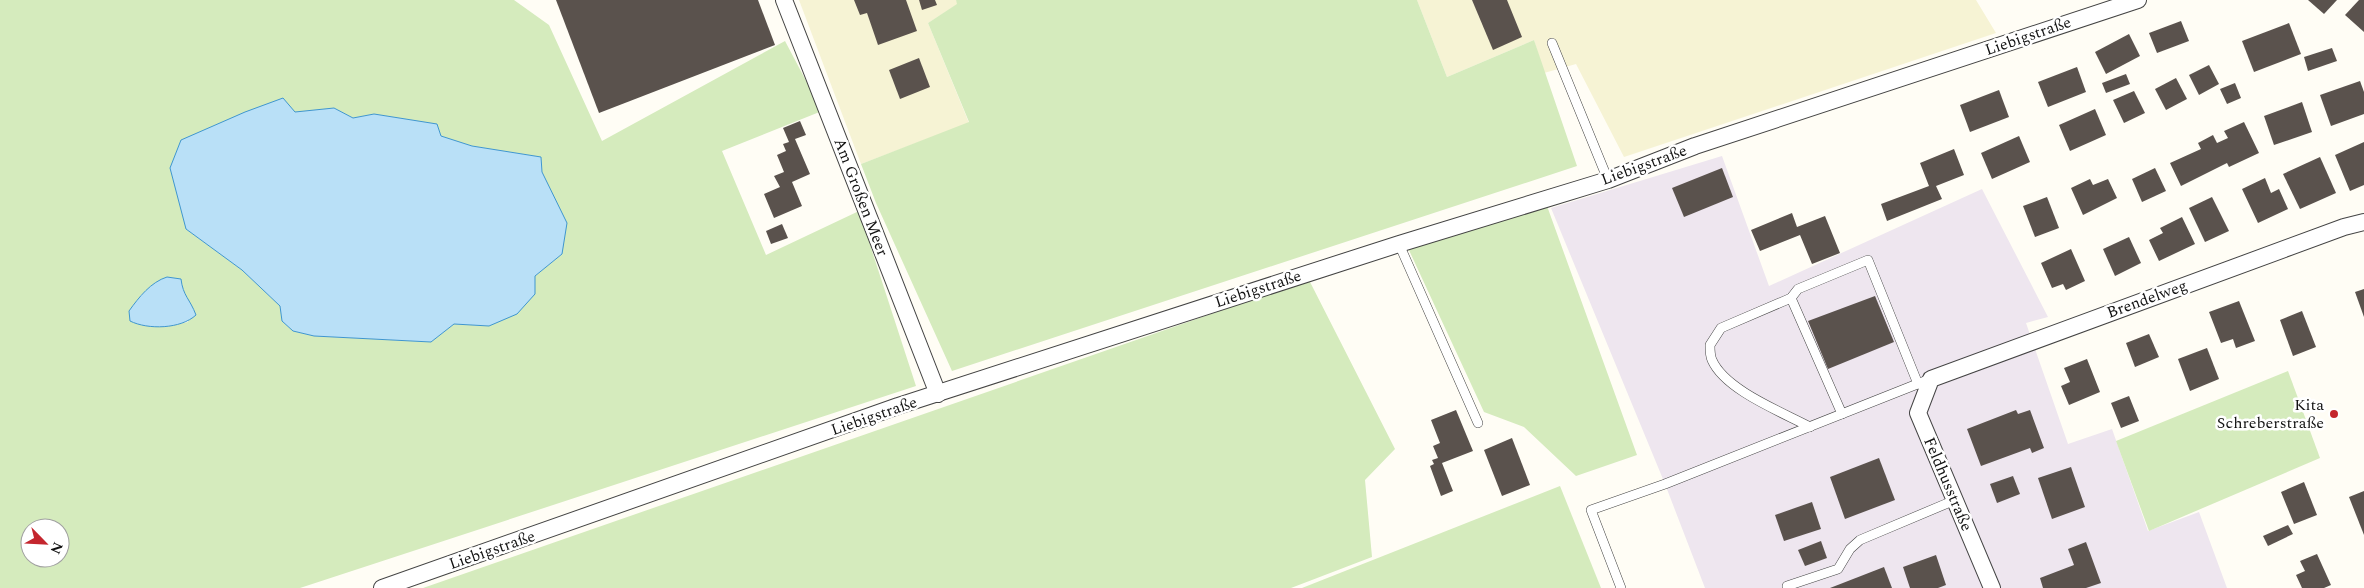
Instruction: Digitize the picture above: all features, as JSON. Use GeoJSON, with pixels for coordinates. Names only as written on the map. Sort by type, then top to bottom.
{"type":"FeatureCollection","features":[{"type":"Feature","properties":{"kind":"street","name":"Am Großen Meer"},"geometry":{"type":"LineString","coordinates":[[784,0],[938,394]]}},
{"type":"Feature","properties":{"kind":"street","name":"Liebigstraße"},"geometry":{"type":"LineString","coordinates":[[392,586],[938,394],[1398,244],[1608,180],[1695,146],[2138,0]]}},
{"type":"Feature","properties":{"kind":"street","name":"Brendelweg"},"geometry":{"type":"LineString","coordinates":[[1924,382],[2344,227],[2364,222]]}},
{"type":"Feature","properties":{"kind":"street","name":"Feldhusstraße"},"geometry":{"type":"LineString","coordinates":[[1924,382],[1918,413],[1992,588]]}},
{"type":"Feature","properties":{"kind":"lane"},"geometry":{"type":"LineString","coordinates":[[1552,43],[1608,180]]}},
{"type":"Feature","properties":{"kind":"lane"},"geometry":{"type":"LineString","coordinates":[[1398,244],[1478,422]]}},
{"type":"Feature","properties":{"kind":"lane"},"geometry":{"type":"LineString","coordinates":[[1621,588],[1591,510],[1810,427],[1924,382],[1868,260],[1798,289],[1791,298],[1721,328],[1710,345],[1712,360],[1727,378],[1746,395],[1810,427]]}},
{"type":"Feature","properties":{"kind":"lane"},"geometry":{"type":"LineString","coordinates":[[1791,298],[1842,414]]}},
{"type":"Feature","properties":{"kind":"lane"},"geometry":{"type":"LineString","coordinates":[[1787,586],[1838,569],[1850,549],[1860,540],[1955,500]]}},
{"type":"Feature","properties":{"kind":"shaded area"},"geometry":{"type":"Polygon","coordinates":[[[799,0],[956,0],[958,4],[928,23],[969,123],[861,164],[799,0]]]}},
{"type":"Feature","properties":{"kind":"shaded area"},"geometry":{"type":"Polygon","coordinates":[[[1417,0],[1976,0],[1996,33],[1624,157],[1576,64],[1544,73],[1534,40],[1447,77],[1417,0]]]}},
{"type":"Feature","properties":{"kind":"shaded area"},"geometry":{"type":"Polygon","coordinates":[[[1722,156],[1769,286],[1982,189],[2048,317],[2026,323],[2068,444],[2112,429],[2148,531],[2199,512],[2227,588],[1705,588],[1665,484],[1551,208],[1722,156]]]}},
{"type":"Feature","properties":{"kind":"green space"},"geometry":{"type":"Polygon","coordinates":[[[0,0],[514,0],[549,25],[602,141],[785,41],[822,111],[722,151],[766,255],[859,211],[916,386],[300,588],[0,588],[0,0]],[[334,108],[295,113],[218,128],[181,140],[186,229],[242,270],[280,306],[282,321],[293,331],[314,336],[431,342],[454,324],[489,326],[535,294],[535,276],[562,254],[551,192],[542,172],[540,157],[472,146],[441,136],[436,124],[374,114],[353,118],[334,108]],[[153,286],[140,296],[164,327],[188,322],[191,304],[183,294],[153,286]]]}},
{"type":"Feature","properties":{"kind":"green space"},"geometry":{"type":"Polygon","coordinates":[[[956,0],[1417,0],[1447,77],[1534,40],[1577,166],[952,371],[876,203],[861,164],[969,122],[928,23],[957,4],[956,0]]]}},
{"type":"Feature","properties":{"kind":"green space"},"geometry":{"type":"Polygon","coordinates":[[[1547,206],[1637,455],[1576,476],[1524,427],[1484,412],[1408,248],[1547,206]]]}},
{"type":"Feature","properties":{"kind":"green space"},"geometry":{"type":"Polygon","coordinates":[[[1309,280],[1395,449],[1365,480],[1372,557],[1291,588],[423,588],[1309,280]]]}},
{"type":"Feature","properties":{"kind":"green space"},"geometry":{"type":"Polygon","coordinates":[[[2288,371],[2320,458],[2149,531],[2116,441],[2288,371]]]}},
{"type":"Feature","properties":{"kind":"green space"},"geometry":{"type":"Polygon","coordinates":[[[1560,486],[1601,588],[1302,588],[1560,486]]]}},
{"type":"Feature","properties":{"kind":"water"},"geometry":{"type":"Polygon","coordinates":[[[283,98],[295,112],[334,108],[353,118],[374,114],[437,124],[441,136],[472,146],[541,157],[542,172],[567,223],[562,254],[535,276],[535,294],[517,314],[489,326],[454,324],[431,342],[314,336],[293,331],[282,321],[280,306],[242,270],[186,229],[170,168],[181,140],[245,112],[283,98]]]}},
{"type":"Feature","properties":{"kind":"water"},"geometry":{"type":"Polygon","coordinates":[[[167,277],[181,279],[185,294],[196,315],[182,323],[164,327],[146,326],[130,321],[129,311],[137,300],[151,286],[167,277]]]}},
{"type":"Feature","properties":{"kind":"building"},"geometry":{"type":"Polygon","coordinates":[[[556,0],[758,0],[775,45],[599,113],[556,0]]]}},
{"type":"Feature","properties":{"kind":"building"},"geometry":{"type":"Polygon","coordinates":[[[854,0],[906,0],[917,31],[878,45],[867,13],[860,15],[854,0]]]}},
{"type":"Feature","properties":{"kind":"building"},"geometry":{"type":"Polygon","coordinates":[[[919,0],[935,0],[937,5],[922,10],[919,0]]]}},
{"type":"Feature","properties":{"kind":"building"},"geometry":{"type":"Polygon","coordinates":[[[1472,0],[1507,0],[1522,37],[1493,50],[1472,0]]]}},
{"type":"Feature","properties":{"kind":"building"},"geometry":{"type":"Polygon","coordinates":[[[2308,0],[2337,0],[2324,14],[2308,0]]]}},
{"type":"Feature","properties":{"kind":"building"},"geometry":{"type":"Polygon","coordinates":[[[2359,0],[2364,0],[2364,32],[2345,15],[2359,0]]]}},
{"type":"Feature","properties":{"kind":"building"},"geometry":{"type":"Polygon","coordinates":[[[2181,21],[2189,41],[2157,53],[2149,33],[2181,21]]]}},
{"type":"Feature","properties":{"kind":"building"},"geometry":{"type":"Polygon","coordinates":[[[2289,23],[2301,54],[2254,72],[2242,41],[2289,23]]]}},
{"type":"Feature","properties":{"kind":"building"},"geometry":{"type":"Polygon","coordinates":[[[2129,34],[2140,56],[2106,74],[2095,52],[2129,34]]]}},
{"type":"Feature","properties":{"kind":"building"},"geometry":{"type":"Polygon","coordinates":[[[2332,48],[2337,61],[2308,71],[2304,57],[2332,48]]]}},
{"type":"Feature","properties":{"kind":"building"},"geometry":{"type":"Polygon","coordinates":[[[919,58],[930,87],[900,99],[889,70],[919,58]]]}},
{"type":"Feature","properties":{"kind":"building"},"geometry":{"type":"Polygon","coordinates":[[[2209,65],[2219,84],[2199,95],[2189,75],[2209,65]]]}},
{"type":"Feature","properties":{"kind":"building"},"geometry":{"type":"Polygon","coordinates":[[[2077,67],[2086,92],[2048,107],[2038,82],[2077,67]]]}},
{"type":"Feature","properties":{"kind":"building"},"geometry":{"type":"Polygon","coordinates":[[[2126,74],[2130,84],[2106,93],[2102,83],[2126,74]]]}},
{"type":"Feature","properties":{"kind":"building"},"geometry":{"type":"Polygon","coordinates":[[[2176,78],[2187,99],[2166,110],[2155,89],[2176,78]]]}},
{"type":"Feature","properties":{"kind":"building"},"geometry":{"type":"Polygon","coordinates":[[[2360,81],[2364,92],[2364,114],[2331,126],[2320,95],[2360,81]]]}},
{"type":"Feature","properties":{"kind":"building"},"geometry":{"type":"Polygon","coordinates":[[[2235,83],[2241,98],[2227,104],[2220,89],[2235,83]]]}},
{"type":"Feature","properties":{"kind":"building"},"geometry":{"type":"Polygon","coordinates":[[[1999,90],[2009,117],[1970,132],[1960,105],[1999,90]]]}},
{"type":"Feature","properties":{"kind":"building"},"geometry":{"type":"Polygon","coordinates":[[[2134,91],[2145,113],[2124,123],[2113,100],[2134,91]]]}},
{"type":"Feature","properties":{"kind":"building"},"geometry":{"type":"Polygon","coordinates":[[[2302,102],[2312,132],[2274,145],[2264,116],[2302,102]]]}},
{"type":"Feature","properties":{"kind":"building"},"geometry":{"type":"Polygon","coordinates":[[[2095,109],[2106,135],[2070,151],[2059,125],[2095,109]]]}},
{"type":"Feature","properties":{"kind":"building"},"geometry":{"type":"Polygon","coordinates":[[[800,121],[806,135],[795,139],[810,174],[792,182],[802,206],[774,218],[764,194],[780,187],[774,176],[784,172],[777,155],[786,151],[783,144],[789,142],[783,128],[800,121]]]}},
{"type":"Feature","properties":{"kind":"building"},"geometry":{"type":"Polygon","coordinates":[[[2244,122],[2259,153],[2229,167],[2227,163],[2181,186],[2170,163],[2201,149],[2198,143],[2213,135],[2217,143],[2228,138],[2224,131],[2244,122]]]}},
{"type":"Feature","properties":{"kind":"building"},"geometry":{"type":"Polygon","coordinates":[[[2019,136],[2030,162],[1992,179],[1981,153],[2019,136]]]}},
{"type":"Feature","properties":{"kind":"building"},"geometry":{"type":"Polygon","coordinates":[[[2364,142],[2364,185],[2350,191],[2335,155],[2364,142]]]}},
{"type":"Feature","properties":{"kind":"building"},"geometry":{"type":"Polygon","coordinates":[[[1954,149],[1964,175],[1936,186],[1942,199],[1887,221],[1881,204],[1929,186],[1920,163],[1954,149]]]}},
{"type":"Feature","properties":{"kind":"building"},"geometry":{"type":"Polygon","coordinates":[[[2320,157],[2336,193],[2300,209],[2283,174],[2320,157]]]}},
{"type":"Feature","properties":{"kind":"building"},"geometry":{"type":"Polygon","coordinates":[[[1722,168],[1733,197],[1684,217],[1672,188],[1722,168]]]}},
{"type":"Feature","properties":{"kind":"building"},"geometry":{"type":"Polygon","coordinates":[[[2155,168],[2166,191],[2142,202],[2132,179],[2155,168]]]}},
{"type":"Feature","properties":{"kind":"building"},"geometry":{"type":"Polygon","coordinates":[[[2265,178],[2271,193],[2279,189],[2288,209],[2258,223],[2242,189],[2265,178]]]}},
{"type":"Feature","properties":{"kind":"building"},"geometry":{"type":"Polygon","coordinates":[[[2090,179],[2093,185],[2108,179],[2117,198],[2083,215],[2071,188],[2090,179]]]}},
{"type":"Feature","properties":{"kind":"building"},"geometry":{"type":"Polygon","coordinates":[[[2047,197],[2059,228],[2035,237],[2023,206],[2047,197]]]}},
{"type":"Feature","properties":{"kind":"building"},"geometry":{"type":"Polygon","coordinates":[[[2212,197],[2229,231],[2205,242],[2189,208],[2212,197]]]}},
{"type":"Feature","properties":{"kind":"building"},"geometry":{"type":"Polygon","coordinates":[[[1792,213],[1797,227],[1825,216],[1840,253],[1812,264],[1800,235],[1760,251],[1751,230],[1792,213]]]}},
{"type":"Feature","properties":{"kind":"building"},"geometry":{"type":"Polygon","coordinates":[[[2182,217],[2195,244],[2159,261],[2149,240],[2163,233],[2160,228],[2182,217]]]}},
{"type":"Feature","properties":{"kind":"building"},"geometry":{"type":"Polygon","coordinates":[[[782,224],[788,238],[771,244],[766,231],[782,224]]]}},
{"type":"Feature","properties":{"kind":"building"},"geometry":{"type":"Polygon","coordinates":[[[2129,237],[2141,263],[2115,276],[2103,249],[2129,237]]]}},
{"type":"Feature","properties":{"kind":"building"},"geometry":{"type":"Polygon","coordinates":[[[2071,249],[2085,281],[2066,290],[2063,284],[2052,288],[2041,263],[2071,249]]]}},
{"type":"Feature","properties":{"kind":"building"},"geometry":{"type":"Polygon","coordinates":[[[2364,289],[2364,317],[2355,292],[2364,289]]]}},
{"type":"Feature","properties":{"kind":"building"},"geometry":{"type":"Polygon","coordinates":[[[1875,296],[1894,342],[1828,369],[1808,321],[1875,296]]]}},
{"type":"Feature","properties":{"kind":"building"},"geometry":{"type":"Polygon","coordinates":[[[2239,301],[2255,341],[2236,348],[2233,339],[2221,343],[2209,312],[2239,301]]]}},
{"type":"Feature","properties":{"kind":"building"},"geometry":{"type":"Polygon","coordinates":[[[2302,311],[2316,347],[2293,356],[2280,320],[2302,311]]]}},
{"type":"Feature","properties":{"kind":"building"},"geometry":{"type":"Polygon","coordinates":[[[2149,334],[2159,357],[2135,367],[2126,343],[2149,334]]]}},
{"type":"Feature","properties":{"kind":"building"},"geometry":{"type":"Polygon","coordinates":[[[2207,348],[2219,379],[2190,391],[2178,359],[2207,348]]]}},
{"type":"Feature","properties":{"kind":"building"},"geometry":{"type":"Polygon","coordinates":[[[2087,359],[2100,392],[2069,405],[2061,386],[2070,382],[2064,368],[2087,359]]]}},
{"type":"Feature","properties":{"kind":"building"},"geometry":{"type":"Polygon","coordinates":[[[2129,396],[2139,421],[2121,428],[2111,403],[2129,396]]]}},
{"type":"Feature","properties":{"kind":"building"},"geometry":{"type":"Polygon","coordinates":[[[1456,410],[1473,451],[1442,463],[1453,491],[1441,496],[1430,466],[1434,464],[1432,460],[1438,458],[1433,446],[1440,443],[1431,420],[1456,410]]]}},
{"type":"Feature","properties":{"kind":"building"},"geometry":{"type":"Polygon","coordinates":[[[2016,410],[2018,414],[2030,410],[2044,448],[2032,453],[2030,448],[1981,466],[1967,429],[2016,410]]]}},
{"type":"Feature","properties":{"kind":"building"},"geometry":{"type":"Polygon","coordinates":[[[1512,438],[1530,485],[1502,496],[1484,450],[1512,438]]]}},
{"type":"Feature","properties":{"kind":"building"},"geometry":{"type":"Polygon","coordinates":[[[1879,458],[1895,500],[1845,519],[1830,477],[1879,458]]]}},
{"type":"Feature","properties":{"kind":"building"},"geometry":{"type":"Polygon","coordinates":[[[2071,467],[2085,507],[2052,519],[2038,478],[2071,467]]]}},
{"type":"Feature","properties":{"kind":"building"},"geometry":{"type":"Polygon","coordinates":[[[2013,476],[2020,494],[1997,503],[1990,484],[2013,476]]]}},
{"type":"Feature","properties":{"kind":"building"},"geometry":{"type":"Polygon","coordinates":[[[2304,482],[2317,515],[2294,524],[2281,492],[2304,482]]]}},
{"type":"Feature","properties":{"kind":"building"},"geometry":{"type":"Polygon","coordinates":[[[2364,491],[2364,535],[2349,497],[2364,491]]]}},
{"type":"Feature","properties":{"kind":"building"},"geometry":{"type":"Polygon","coordinates":[[[1812,502],[1821,529],[1784,541],[1775,515],[1812,502]]]}},
{"type":"Feature","properties":{"kind":"building"},"geometry":{"type":"Polygon","coordinates":[[[2288,525],[2293,534],[2268,546],[2263,536],[2288,525]]]}},
{"type":"Feature","properties":{"kind":"building"},"geometry":{"type":"Polygon","coordinates":[[[1821,541],[1827,558],[1805,566],[1798,550],[1821,541]]]}},
{"type":"Feature","properties":{"kind":"building"},"geometry":{"type":"Polygon","coordinates":[[[2086,542],[2101,583],[2086,588],[2043,588],[2040,578],[2074,565],[2068,549],[2086,542]]]}},
{"type":"Feature","properties":{"kind":"building"},"geometry":{"type":"Polygon","coordinates":[[[2317,554],[2331,585],[2324,588],[2302,588],[2296,575],[2305,571],[2300,561],[2317,554]]]}},
{"type":"Feature","properties":{"kind":"building"},"geometry":{"type":"Polygon","coordinates":[[[1936,555],[1946,585],[1938,588],[1910,588],[1903,567],[1936,555]]]}},
{"type":"Feature","properties":{"kind":"building"},"geometry":{"type":"Polygon","coordinates":[[[1884,567],[1892,588],[1830,588],[1884,567]]]}},
{"type":"Feature","properties":{"kind":"place","name":"Kita Schreberstraße"},"geometry":{"type":"Point","coordinates":[2334,414]}}]}
